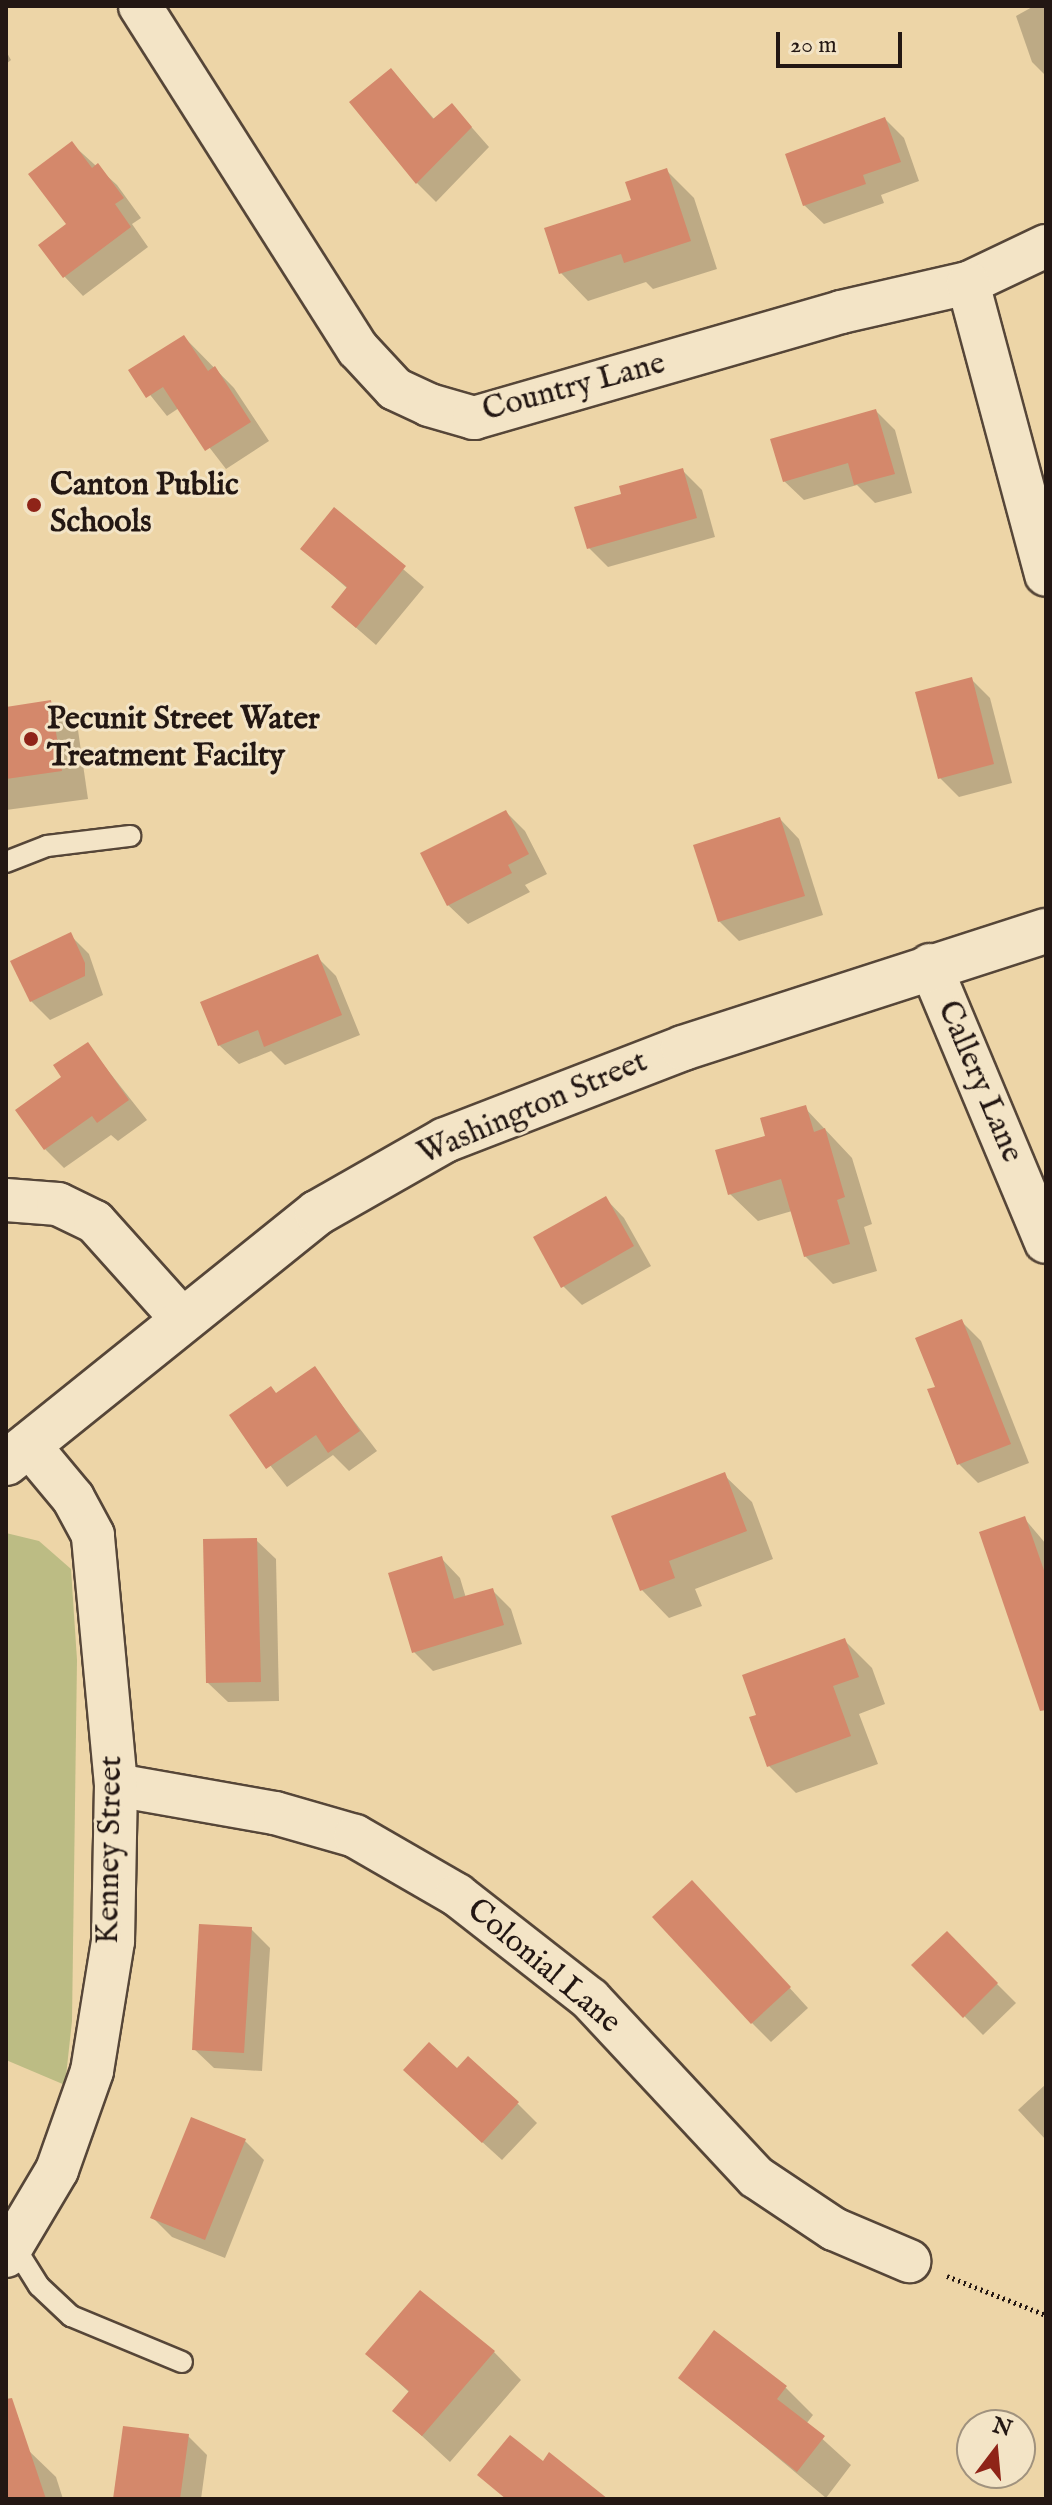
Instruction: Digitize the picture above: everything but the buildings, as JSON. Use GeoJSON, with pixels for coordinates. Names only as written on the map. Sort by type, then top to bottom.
{"type":"FeatureCollection","features":[{"type":"Feature","properties":{"kind":"main road","name":"Washington Street"},"geometry":{"type":"LineString","coordinates":[[17,1454],[317,1213],[445,1140],[683,1048],[930,965],[1046,931]]}},
{"type":"Feature","properties":{"kind":"street","name":"Country Lane"},"geometry":{"type":"LineString","coordinates":[[140,6],[358,349],[395,389],[429,405],[474,418],[841,312],[968,283],[1046,246]]}},
{"type":"Feature","properties":{"kind":"street"},"geometry":{"type":"LineString","coordinates":[[968,283],[1046,575]]}},
{"type":"Feature","properties":{"kind":"street","name":"Callery Lane"},"geometry":{"type":"LineString","coordinates":[[930,965],[1046,1242]]}},
{"type":"Feature","properties":{"kind":"street"},"geometry":{"type":"LineString","coordinates":[[6,1200],[58,1204],[95,1222],[182,1319]]}},
{"type":"Feature","properties":{"kind":"street","name":"Kenney Street"},"geometry":{"type":"LineString","coordinates":[[10,2251],[57,2170],[92,2071],[113,1941],[116,1785],[93,1535],[73,1498],[17,1454]]}},
{"type":"Feature","properties":{"kind":"street","name":"Colonial Lane"},"geometry":{"type":"LineString","coordinates":[[116,1785],[275,1813],[355,1836],[457,1895],[590,1999],[756,2177],[834,2229],[909,2261]]}},
{"type":"Feature","properties":{"kind":"lane"},"geometry":{"type":"LineString","coordinates":[[6,862],[47,846],[130,836]]}},
{"type":"Feature","properties":{"kind":"lane"},"geometry":{"type":"LineString","coordinates":[[10,2251],[39,2286],[71,2316],[182,2362]]}},
{"type":"Feature","properties":{"kind":"path"},"geometry":{"type":"LineString","coordinates":[[909,2261],[1046,2315]]}},
{"type":"Feature","properties":{"kind":"green space"},"geometry":{"type":"Polygon","coordinates":[[[6,1533],[39,1541],[71,1569],[77,1660],[72,2021],[65,2085],[6,2060],[6,1533]]]}},
{"type":"Feature","properties":{"kind":"place","name":"Canton Public Schools"},"geometry":{"type":"Point","coordinates":[34,505]}},
{"type":"Feature","properties":{"kind":"place","name":"Pecunit Street Water Treatment Facilty"},"geometry":{"type":"Point","coordinates":[31,739]}}]}
